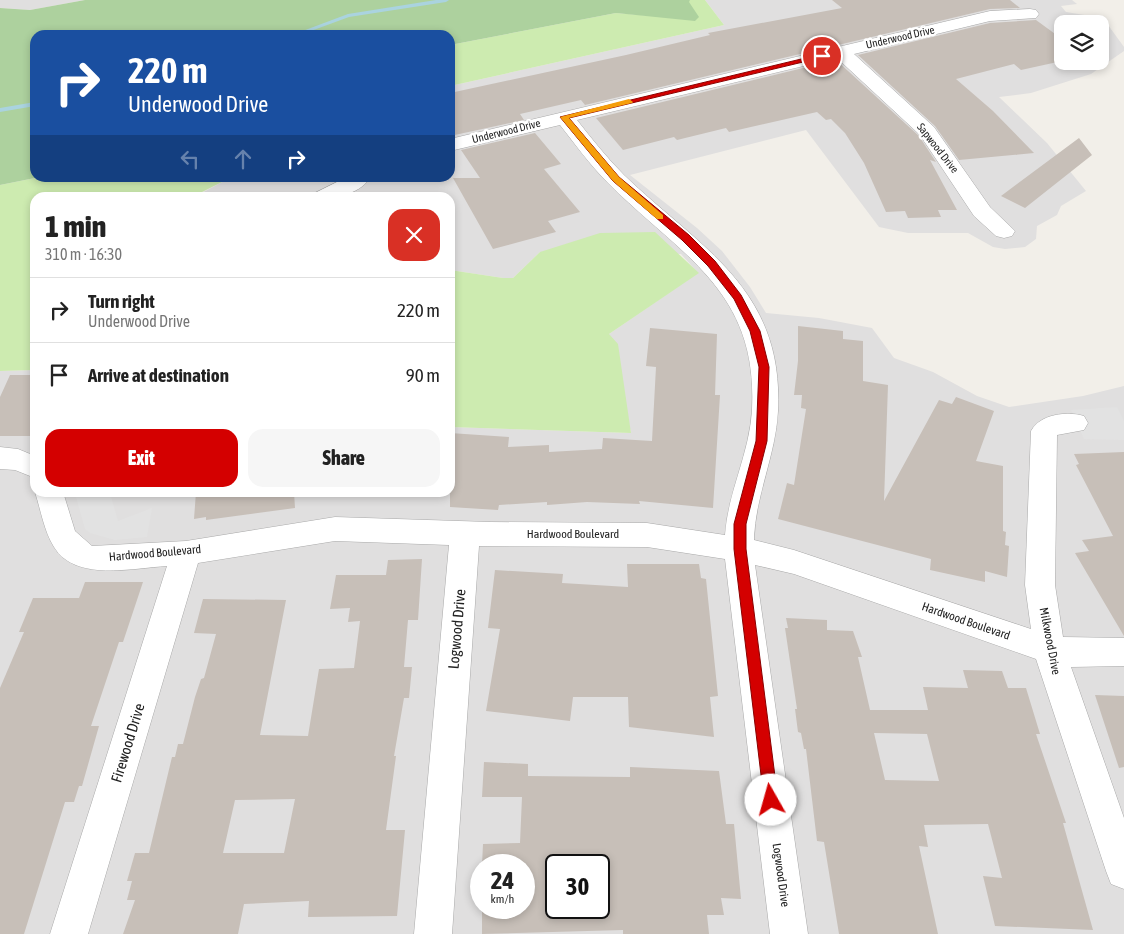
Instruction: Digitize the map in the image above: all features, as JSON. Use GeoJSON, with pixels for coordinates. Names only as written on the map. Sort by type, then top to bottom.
{"type":"FeatureCollection","features":[{"type":"Feature","properties":{"kind":"street","name":"Underwood Drive"},"geometry":{"type":"LineString","coordinates":[[455,144],[990,16],[1030,14]]}},
{"type":"Feature","properties":{"kind":"street","name":"Sapwood Drive"},"geometry":{"type":"LineString","coordinates":[[840,52],[927,131],[952,163],[982,211],[1004,231]]}},
{"type":"Feature","properties":{"kind":"street","name":"Logwood Drive"},"geometry":{"type":"LineString","coordinates":[[564,117],[616,179],[686,238],[712,264],[738,297],[755,331],[764,367],[762,432],[740,524],[740,549],[748,629],[789,934]]}},
{"type":"Feature","properties":{"kind":"street"},"geometry":{"type":"LineString","coordinates":[[334,192],[353,182]]}},
{"type":"Feature","properties":{"kind":"street","name":"Milkwood Drive"},"geometry":{"type":"LineString","coordinates":[[1075,423],[1051,426],[1044,431],[1040,585],[1049,649],[1124,872]]}},
{"type":"Feature","properties":{"kind":"street"},"geometry":{"type":"LineString","coordinates":[[0,458],[18,460],[30,465]]}},
{"type":"Feature","properties":{"kind":"street","name":"Hardwood Boulevard"},"geometry":{"type":"LineString","coordinates":[[51,497],[66,544],[75,552],[89,558],[186,553],[335,529],[647,535],[740,549],[836,576],[1049,649],[1072,653],[1124,652]]}},
{"type":"Feature","properties":{"kind":"street","name":"Logwood Drive"},"geometry":{"type":"LineString","coordinates":[[433,934],[465,533]]}},
{"type":"Feature","properties":{"kind":"street","name":"Firewood Drive"},"geometry":{"type":"LineString","coordinates":[[69,934],[186,553]]}},
{"type":"Feature","properties":{"kind":"shaded area"},"geometry":{"type":"Polygon","coordinates":[[[0,0],[85,0],[30,10],[0,8],[0,0]]]}},
{"type":"Feature","properties":{"kind":"shaded area"},"geometry":{"type":"Polygon","coordinates":[[[705,0],[1072,0],[1077,4],[1061,6],[1066,12],[1084,15],[1054,15],[1054,70],[1097,70],[1091,74],[1031,93],[999,97],[1047,143],[1086,191],[1061,206],[1057,215],[1037,226],[1036,239],[1025,247],[1005,249],[993,247],[968,233],[908,233],[879,227],[806,130],[630,175],[697,228],[722,251],[750,287],[766,313],[819,318],[872,328],[894,358],[933,372],[977,396],[1009,407],[1083,396],[1124,386],[1124,934],[0,934],[0,371],[30,370],[30,497],[455,497],[455,427],[631,433],[609,334],[698,273],[681,254],[540,252],[513,278],[503,278],[455,271],[455,192],[204,192],[222,182],[455,182],[455,85],[724,25],[705,0]]]}},
{"type":"Feature","properties":{"kind":"shaded area"},"geometry":{"type":"Polygon","coordinates":[[[1109,26],[1124,47],[1124,51],[1109,61],[1109,26]]]}},
{"type":"Feature","properties":{"kind":"shaded area"},"geometry":{"type":"Polygon","coordinates":[[[1117,407],[1124,421],[1124,440],[1084,439],[1071,410],[1117,407]]]}},
{"type":"Feature","properties":{"kind":"shaded area"},"geometry":{"type":"Polygon","coordinates":[[[76,497],[111,497],[118,521],[152,508],[147,537],[115,540],[90,533],[85,529],[76,497]]]}},
{"type":"Feature","properties":{"kind":"green space"},"geometry":{"type":"Polygon","coordinates":[[[85,0],[690,0],[689,2],[699,17],[695,21],[616,13],[455,44],[455,30],[30,30],[30,179],[0,185],[0,8],[30,10],[85,0]]]}},
{"type":"Feature","properties":{"kind":"green space"},"geometry":{"type":"Polygon","coordinates":[[[690,0],[705,0],[724,25],[455,85],[455,44],[616,13],[653,16],[690,0]]]}},
{"type":"Feature","properties":{"kind":"green space"},"geometry":{"type":"Polygon","coordinates":[[[30,179],[30,182],[222,182],[202,192],[30,192],[30,370],[0,371],[0,185],[30,179]]]}},
{"type":"Feature","properties":{"kind":"green space"},"geometry":{"type":"Polygon","coordinates":[[[655,232],[699,273],[609,334],[618,344],[631,433],[455,427],[455,271],[513,278],[540,252],[600,233],[655,232]]]}},
{"type":"Feature","properties":{"kind":"building"},"geometry":{"type":"Polygon","coordinates":[[[832,0],[1010,0],[1020,8],[990,9],[585,105],[581,100],[520,114],[524,120],[455,135],[455,92],[710,35],[708,33],[842,8],[832,0]]]}},
{"type":"Feature","properties":{"kind":"building"},"geometry":{"type":"Polygon","coordinates":[[[1036,20],[1054,33],[1054,63],[1021,70],[1014,64],[956,79],[993,111],[1034,153],[959,160],[935,126],[858,55],[990,23],[1036,20]]]}},
{"type":"Feature","properties":{"kind":"building"},"geometry":{"type":"Polygon","coordinates":[[[836,60],[919,136],[936,162],[930,160],[957,210],[938,210],[941,217],[908,218],[905,211],[886,212],[864,163],[845,133],[831,119],[826,120],[817,112],[729,132],[726,128],[677,140],[674,137],[623,150],[596,118],[836,60]]]}},
{"type":"Feature","properties":{"kind":"building"},"geometry":{"type":"Polygon","coordinates":[[[535,133],[561,164],[544,169],[580,212],[548,221],[556,232],[493,249],[455,182],[455,178],[480,178],[461,150],[535,133]]]}},
{"type":"Feature","properties":{"kind":"building"},"geometry":{"type":"Polygon","coordinates":[[[1079,138],[1092,155],[1025,208],[1001,196],[1079,138]]]}},
{"type":"Feature","properties":{"kind":"building"},"geometry":{"type":"Polygon","coordinates":[[[798,326],[843,331],[843,339],[863,341],[863,381],[888,385],[884,501],[939,400],[952,404],[956,397],[994,411],[976,461],[1003,466],[1003,531],[1006,532],[1005,545],[1009,546],[1007,577],[985,571],[985,582],[930,570],[931,559],[778,519],[787,483],[794,485],[806,409],[801,408],[802,395],[794,395],[798,361],[798,326]]]}},
{"type":"Feature","properties":{"kind":"building"},"geometry":{"type":"Polygon","coordinates":[[[650,328],[717,334],[715,395],[720,395],[713,508],[639,501],[640,504],[587,502],[547,505],[547,502],[499,505],[498,510],[450,507],[450,497],[455,497],[455,433],[509,437],[508,447],[549,445],[549,452],[602,449],[603,438],[652,441],[656,367],[646,366],[650,328]]]}},
{"type":"Feature","properties":{"kind":"building"},"geometry":{"type":"Polygon","coordinates":[[[10,375],[30,375],[30,436],[0,436],[0,397],[10,375]]]}},
{"type":"Feature","properties":{"kind":"building"},"geometry":{"type":"Polygon","coordinates":[[[1124,452],[1124,636],[1075,553],[1089,551],[1082,540],[1113,536],[1076,465],[1079,464],[1074,454],[1124,452]]]}},
{"type":"Feature","properties":{"kind":"building"},"geometry":{"type":"Polygon","coordinates":[[[196,497],[294,497],[295,508],[206,520],[206,517],[194,519],[196,497]]]}},
{"type":"Feature","properties":{"kind":"building"},"geometry":{"type":"Polygon","coordinates":[[[422,559],[418,620],[408,620],[404,667],[412,667],[409,698],[404,698],[394,756],[396,756],[386,830],[405,830],[397,916],[308,917],[309,901],[244,904],[238,934],[123,934],[135,900],[127,900],[132,881],[127,881],[135,853],[149,853],[172,757],[175,757],[178,744],[183,744],[195,697],[201,679],[204,678],[216,634],[194,633],[203,599],[286,600],[260,735],[308,736],[319,669],[354,668],[360,621],[348,622],[350,608],[330,609],[336,575],[386,575],[388,560],[422,559]],[[295,799],[235,800],[223,853],[284,853],[295,799]]]}},
{"type":"Feature","properties":{"kind":"building"},"geometry":{"type":"Polygon","coordinates":[[[627,564],[699,564],[701,578],[706,579],[718,696],[710,697],[714,737],[629,727],[628,697],[573,697],[570,721],[486,711],[500,629],[488,628],[495,570],[563,574],[562,583],[628,587],[627,564]]]}},
{"type":"Feature","properties":{"kind":"building"},"geometry":{"type":"Polygon","coordinates":[[[85,582],[143,582],[123,642],[119,642],[91,726],[99,726],[82,786],[79,786],[74,802],[65,802],[24,934],[0,934],[0,688],[24,632],[19,632],[33,598],[79,598],[85,582]]]}},
{"type":"Feature","properties":{"kind":"building"},"geometry":{"type":"Polygon","coordinates":[[[786,618],[827,620],[827,630],[853,631],[862,657],[858,657],[870,710],[928,710],[923,687],[968,688],[963,670],[1002,671],[1008,688],[1026,688],[1040,734],[1036,734],[1066,823],[1063,823],[1093,930],[995,926],[983,876],[1002,878],[988,824],[924,825],[928,847],[919,846],[938,934],[839,934],[824,842],[817,841],[806,749],[804,749],[801,733],[798,732],[795,709],[797,709],[785,628],[788,628],[786,618]],[[874,733],[885,780],[939,781],[927,734],[874,733]]]}},
{"type":"Feature","properties":{"kind":"building"},"geometry":{"type":"Polygon","coordinates":[[[1095,695],[1124,696],[1124,767],[1119,768],[1095,695]]]}},
{"type":"Feature","properties":{"kind":"building"},"geometry":{"type":"Polygon","coordinates":[[[484,762],[528,764],[528,776],[630,777],[630,767],[719,771],[726,824],[734,824],[741,899],[721,898],[724,915],[707,915],[709,934],[623,934],[623,930],[482,934],[482,919],[535,919],[535,854],[483,854],[483,844],[520,843],[522,797],[482,797],[484,762]]]}},
{"type":"Feature","properties":{"kind":"waterway"},"geometry":{"type":"LineString","coordinates":[[309,30],[348,16],[446,0]]}},
{"type":"Feature","properties":{"kind":"waterway"},"geometry":{"type":"LineString","coordinates":[[0,110],[30,105]]}},
{"type":"Feature","properties":{"kind":"slow traffic"},"geometry":{"type":"LineString","coordinates":[[629,102],[564,117],[616,179],[660,217]]}},
{"type":"Feature","properties":{"kind":"route"},"geometry":{"type":"LineString","coordinates":[[771,800],[748,629],[740,549],[740,524],[762,441],[764,367],[755,331],[738,297],[712,264],[686,238],[616,179],[564,117],[822,56]]}}]}
